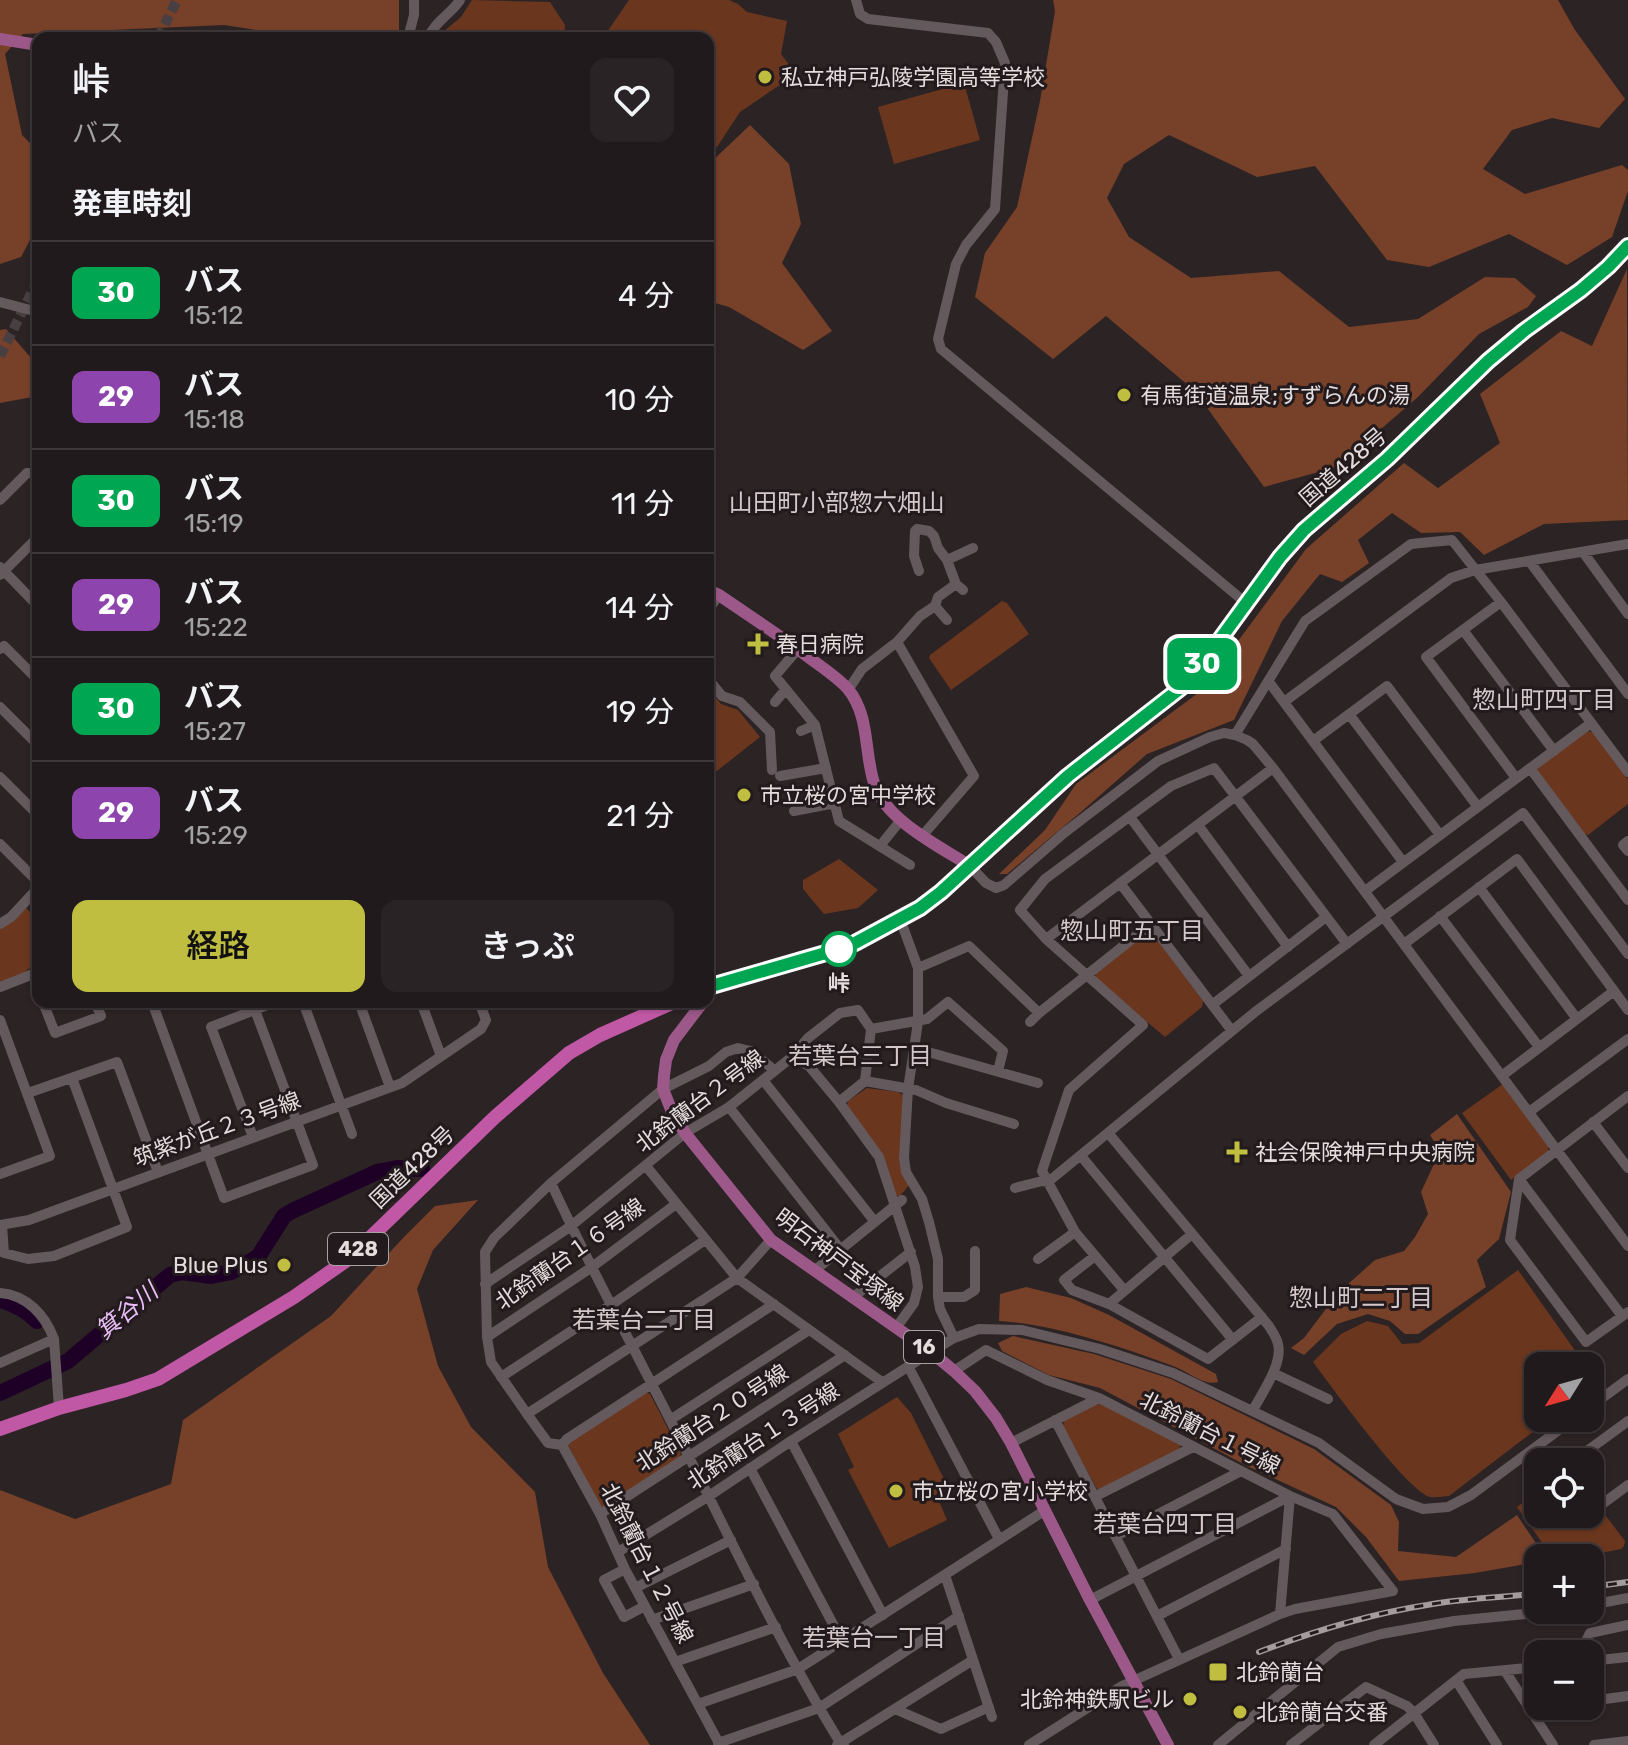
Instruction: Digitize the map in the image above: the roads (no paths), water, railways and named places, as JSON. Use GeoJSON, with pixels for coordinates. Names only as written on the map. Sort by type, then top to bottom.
{"type":"FeatureCollection","features":[{"type":"Feature","properties":{"kind":"highway","name":"国道428号"},"geometry":{"type":"LineString","coordinates":[[714,988],[836,950],[900,919],[941,892],[1068,776],[1182,687],[1304,530],[1387,459],[1488,361],[1581,290],[1628,246]]}},
{"type":"Feature","properties":{"kind":"highway","name":"国道428号"},"geometry":{"type":"LineString","coordinates":[[0,1429],[158,1379],[294,1297],[347,1260],[495,1117],[569,1053],[600,1035],[661,1008]]}},
{"type":"Feature","properties":{"kind":"main road"},"geometry":{"type":"LineString","coordinates":[[0,39],[32,44]]}},
{"type":"Feature","properties":{"kind":"main road"},"geometry":{"type":"LineString","coordinates":[[714,592],[798,649],[848,690],[859,708],[874,785],[884,803],[900,821],[970,866]]}},
{"type":"Feature","properties":{"kind":"main road"},"geometry":{"type":"LineString","coordinates":[[663,1089],[666,1060],[674,1040],[698,1008]]}},
{"type":"Feature","properties":{"kind":"main road","name":"明石神戸宝塚線"},"geometry":{"type":"LineString","coordinates":[[663,1089],[685,1133],[771,1240],[931,1352],[975,1391],[996,1418],[1168,1745]]}},
{"type":"Feature","properties":{"kind":"street"},"geometry":{"type":"LineString","coordinates":[[410,32],[414,0]]}},
{"type":"Feature","properties":{"kind":"street"},"geometry":{"type":"LineString","coordinates":[[432,32],[460,0]]}},
{"type":"Feature","properties":{"kind":"street"},"geometry":{"type":"LineString","coordinates":[[856,0],[860,14],[868,19],[988,33],[996,42],[1005,63],[995,209],[966,245],[956,264],[938,339],[941,349],[1246,603]]}},
{"type":"Feature","properties":{"kind":"street"},"geometry":{"type":"LineString","coordinates":[[0,302],[32,310]]}},
{"type":"Feature","properties":{"kind":"street"},"geometry":{"type":"LineString","coordinates":[[0,500],[27,473],[32,473]]}},
{"type":"Feature","properties":{"kind":"street"},"geometry":{"type":"LineString","coordinates":[[848,690],[862,669],[897,642],[920,616],[935,606],[938,597],[960,587],[934,536],[929,531],[917,529],[914,556],[919,571]]}},
{"type":"Feature","properties":{"kind":"street"},"geometry":{"type":"LineString","coordinates":[[1235,735],[1305,621],[1411,544],[1452,540],[1628,772]]}},
{"type":"Feature","properties":{"kind":"street"},"geometry":{"type":"LineString","coordinates":[[32,543],[1,571],[32,600]]}},
{"type":"Feature","properties":{"kind":"street"},"geometry":{"type":"LineString","coordinates":[[1284,702],[1451,578],[1475,570],[1628,544]]}},
{"type":"Feature","properties":{"kind":"street"},"geometry":{"type":"LineString","coordinates":[[947,560],[973,548]]}},
{"type":"Feature","properties":{"kind":"street"},"geometry":{"type":"LineString","coordinates":[[1583,552],[1628,614]]}},
{"type":"Feature","properties":{"kind":"street"},"geometry":{"type":"LineString","coordinates":[[1530,562],[1628,694]]}},
{"type":"Feature","properties":{"kind":"street"},"geometry":{"type":"LineString","coordinates":[[1501,602],[1426,657],[1516,778]]}},
{"type":"Feature","properties":{"kind":"street"},"geometry":{"type":"LineString","coordinates":[[935,606],[947,620]]}},
{"type":"Feature","properties":{"kind":"street"},"geometry":{"type":"LineString","coordinates":[[1463,630],[1554,751]]}},
{"type":"Feature","properties":{"kind":"street"},"geometry":{"type":"LineString","coordinates":[[897,642],[974,776],[923,835]]}},
{"type":"Feature","properties":{"kind":"street"},"geometry":{"type":"LineString","coordinates":[[0,649],[4,646],[32,674]]}},
{"type":"Feature","properties":{"kind":"street"},"geometry":{"type":"LineString","coordinates":[[798,649],[775,676],[815,725],[839,821],[910,865]]}},
{"type":"Feature","properties":{"kind":"street"},"geometry":{"type":"LineString","coordinates":[[1269,682],[1403,862]]}},
{"type":"Feature","properties":{"kind":"street"},"geometry":{"type":"LineString","coordinates":[[714,686],[722,696],[740,702],[770,732],[776,773],[826,768]]}},
{"type":"Feature","properties":{"kind":"street"},"geometry":{"type":"LineString","coordinates":[[1313,741],[1387,686],[1478,807]]}},
{"type":"Feature","properties":{"kind":"street"},"geometry":{"type":"LineString","coordinates":[[775,702],[786,689]]}},
{"type":"Feature","properties":{"kind":"street"},"geometry":{"type":"LineString","coordinates":[[0,707],[32,739]]}},
{"type":"Feature","properties":{"kind":"street"},"geometry":{"type":"LineString","coordinates":[[1349,714],[1440,835]]}},
{"type":"Feature","properties":{"kind":"street"},"geometry":{"type":"LineString","coordinates":[[1365,891],[1591,723]]}},
{"type":"Feature","properties":{"kind":"street"},"geometry":{"type":"LineString","coordinates":[[801,731],[815,725]]}},
{"type":"Feature","properties":{"kind":"street"},"geometry":{"type":"LineString","coordinates":[[970,866],[986,883],[996,888],[1004,885],[1064,833],[1158,761],[1224,733],[1253,744],[1628,1246]]}},
{"type":"Feature","properties":{"kind":"street"},"geometry":{"type":"LineString","coordinates":[[1124,1290],[1075,1232],[1042,1171],[1069,1090],[1143,1025],[1046,939],[1020,910],[1045,879],[1171,786],[1214,768],[1347,944]]}},
{"type":"Feature","properties":{"kind":"street"},"geometry":{"type":"LineString","coordinates":[[1046,939],[1273,768]]}},
{"type":"Feature","properties":{"kind":"street"},"geometry":{"type":"LineString","coordinates":[[1530,768],[1628,900]]}},
{"type":"Feature","properties":{"kind":"street"},"geometry":{"type":"LineString","coordinates":[[0,777],[32,809]]}},
{"type":"Feature","properties":{"kind":"street"},"geometry":{"type":"LineString","coordinates":[[794,811],[835,803]]}},
{"type":"Feature","properties":{"kind":"street"},"geometry":{"type":"LineString","coordinates":[[1015,1188],[1048,1182],[1232,1031],[1523,813],[1628,954]]}},
{"type":"Feature","properties":{"kind":"street"},"geometry":{"type":"LineString","coordinates":[[1130,817],[1249,976]]}},
{"type":"Feature","properties":{"kind":"street"},"geometry":{"type":"LineString","coordinates":[[880,846],[900,821]]}},
{"type":"Feature","properties":{"kind":"street"},"geometry":{"type":"LineString","coordinates":[[1198,825],[1288,947]]}},
{"type":"Feature","properties":{"kind":"street"},"geometry":{"type":"LineString","coordinates":[[1628,841],[1623,845],[1628,851]]}},
{"type":"Feature","properties":{"kind":"street"},"geometry":{"type":"LineString","coordinates":[[0,844],[32,879]]}},
{"type":"Feature","properties":{"kind":"street"},"geometry":{"type":"LineString","coordinates":[[1404,944],[1517,859],[1628,1010]]}},
{"type":"Feature","properties":{"kind":"street"},"geometry":{"type":"LineString","coordinates":[[1120,883],[1232,1031]]}},
{"type":"Feature","properties":{"kind":"street"},"geometry":{"type":"LineString","coordinates":[[1479,887],[1577,1019]]}},
{"type":"Feature","properties":{"kind":"street"},"geometry":{"type":"LineString","coordinates":[[0,924],[11,917],[32,892]]}},
{"type":"Feature","properties":{"kind":"street"},"geometry":{"type":"LineString","coordinates":[[1440,916],[1539,1047]]}},
{"type":"Feature","properties":{"kind":"street"},"geometry":{"type":"LineString","coordinates":[[1212,1005],[1326,917]]}},
{"type":"Feature","properties":{"kind":"street"},"geometry":{"type":"LineString","coordinates":[[900,919],[918,968],[918,1022],[908,1089],[904,1158],[906,1197]]}},
{"type":"Feature","properties":{"kind":"street"},"geometry":{"type":"LineString","coordinates":[[1030,1022],[1151,924]]}},
{"type":"Feature","properties":{"kind":"street"},"geometry":{"type":"LineString","coordinates":[[918,968],[969,946],[1039,1013]]}},
{"type":"Feature","properties":{"kind":"street"},"geometry":{"type":"LineString","coordinates":[[0,987],[32,972]]}},
{"type":"Feature","properties":{"kind":"street"},"geometry":{"type":"LineString","coordinates":[[1503,1075],[1614,991]]}},
{"type":"Feature","properties":{"kind":"street"},"geometry":{"type":"LineString","coordinates":[[871,1029],[927,1019],[948,1002],[1003,1051],[998,1071]]}},
{"type":"Feature","properties":{"kind":"street"},"geometry":{"type":"LineString","coordinates":[[45,1008],[55,1033],[101,1016],[98,1008]]}},
{"type":"Feature","properties":{"kind":"street"},"geometry":{"type":"LineString","coordinates":[[154,1008],[224,1198],[313,1165],[255,1010]]}},
{"type":"Feature","properties":{"kind":"street"},"geometry":{"type":"LineString","coordinates":[[253,1137],[211,1027],[260,1008]]}},
{"type":"Feature","properties":{"kind":"street"},"geometry":{"type":"LineString","coordinates":[[305,1008],[352,1134]]}},
{"type":"Feature","properties":{"kind":"street"},"geometry":{"type":"LineString","coordinates":[[361,1008],[390,1087]]}},
{"type":"Feature","properties":{"kind":"street"},"geometry":{"type":"LineString","coordinates":[[423,1008],[441,1056]]}},
{"type":"Feature","properties":{"kind":"street","name":"筑紫が丘２３号線"},"geometry":{"type":"LineString","coordinates":[[1,1225],[29,1220],[402,1083],[481,1029],[486,1020],[481,1008]]}},
{"type":"Feature","properties":{"kind":"street"},"geometry":{"type":"LineString","coordinates":[[792,1057],[808,1038],[840,1013],[858,1010],[871,1029],[865,1081],[839,1102]]}},
{"type":"Feature","properties":{"kind":"street"},"geometry":{"type":"LineString","coordinates":[[0,1020],[50,1156],[1,1172]]}},
{"type":"Feature","properties":{"kind":"street"},"geometry":{"type":"LineString","coordinates":[[1529,1112],[1628,1039]]}},
{"type":"Feature","properties":{"kind":"street"},"geometry":{"type":"LineString","coordinates":[[774,1070],[751,1051],[738,1048],[726,1052],[709,1066],[663,1089],[551,1183],[731,1540],[841,1745],[973,1660]]}},
{"type":"Feature","properties":{"kind":"street"},"geometry":{"type":"LineString","coordinates":[[914,1048],[1038,1083]]}},
{"type":"Feature","properties":{"kind":"street","name":"北鈴蘭台２号線"},"geometry":{"type":"LineString","coordinates":[[485,1284],[571,1226],[685,1133],[729,1107],[792,1057],[809,1066],[839,1102],[906,1197],[918,1287],[914,1303],[896,1328]]}},
{"type":"Feature","properties":{"kind":"street"},"geometry":{"type":"LineString","coordinates":[[28,1093],[117,1062],[158,1172]]}},
{"type":"Feature","properties":{"kind":"street"},"geometry":{"type":"LineString","coordinates":[[1,1225],[4,1253],[28,1259],[54,1256],[127,1227],[72,1078]]}},
{"type":"Feature","properties":{"kind":"street"},"geometry":{"type":"LineString","coordinates":[[763,1080],[875,1222]]}},
{"type":"Feature","properties":{"kind":"street"},"geometry":{"type":"LineString","coordinates":[[865,1081],[916,1090],[946,1103],[1014,1124]]}},
{"type":"Feature","properties":{"kind":"street"},"geometry":{"type":"LineString","coordinates":[[1519,1179],[1625,1314],[1586,1342],[1510,1240],[1519,1179],[1628,1096]]}},
{"type":"Feature","properties":{"kind":"street"},"geometry":{"type":"LineString","coordinates":[[729,1107],[841,1250]]}},
{"type":"Feature","properties":{"kind":"street"},"geometry":{"type":"LineString","coordinates":[[1593,1122],[1628,1168]]}},
{"type":"Feature","properties":{"kind":"street"},"geometry":{"type":"LineString","coordinates":[[1109,1134],[1269,1326],[1278,1344],[1278,1357],[1253,1410]]}},
{"type":"Feature","properties":{"kind":"street"},"geometry":{"type":"LineString","coordinates":[[1081,1156],[1233,1340]]}},
{"type":"Feature","properties":{"kind":"street"},"geometry":{"type":"LineString","coordinates":[[646,1166],[737,1278],[882,1382]]}},
{"type":"Feature","properties":{"kind":"street","name":"北鈴蘭台１２号線"},"geometry":{"type":"LineString","coordinates":[[551,1183],[494,1238],[485,1252],[487,1337],[491,1362],[548,1443],[562,1445],[719,1744]]}},
{"type":"Feature","properties":{"kind":"street"},"geometry":{"type":"LineString","coordinates":[[814,1271],[906,1197],[922,1199],[938,1259],[938,1297],[945,1323],[954,1338]]}},
{"type":"Feature","properties":{"kind":"street","name":"北鈴蘭台１６号線"},"geometry":{"type":"LineString","coordinates":[[487,1337],[592,1267],[676,1204]]}},
{"type":"Feature","properties":{"kind":"street"},"geometry":{"type":"LineString","coordinates":[[1038,1259],[1075,1232]]}},
{"type":"Feature","properties":{"kind":"street"},"geometry":{"type":"LineString","coordinates":[[1109,1304],[1192,1234]]}},
{"type":"Feature","properties":{"kind":"street"},"geometry":{"type":"LineString","coordinates":[[501,1377],[705,1240]]}},
{"type":"Feature","properties":{"kind":"street"},"geometry":{"type":"LineString","coordinates":[[527,1414],[737,1278],[771,1240]]}},
{"type":"Feature","properties":{"kind":"street"},"geometry":{"type":"LineString","coordinates":[[938,1297],[964,1297],[975,1290],[975,1251]]}},
{"type":"Feature","properties":{"kind":"street"},"geometry":{"type":"LineString","coordinates":[[852,1298],[911,1252]]}},
{"type":"Feature","properties":{"kind":"street"},"geometry":{"type":"LineString","coordinates":[[1095,1256],[1064,1280],[1072,1290],[1109,1304],[1208,1359],[1262,1317]]}},
{"type":"Feature","properties":{"kind":"street"},"geometry":{"type":"LineString","coordinates":[[0,1293],[19,1297],[46,1321],[55,1342],[59,1408]]}},
{"type":"Feature","properties":{"kind":"street"},"geometry":{"type":"LineString","coordinates":[[562,1445],[774,1304]]}},
{"type":"Feature","properties":{"kind":"street","name":"北鈴蘭台１３号線"},"geometry":{"type":"LineString","coordinates":[[618,1552],[882,1382],[954,1338],[979,1329],[1022,1330],[1100,1349],[1173,1373],[1319,1443],[1396,1499],[1423,1509],[1448,1507],[1471,1495],[1556,1432]]}},
{"type":"Feature","properties":{"kind":"street"},"geometry":{"type":"LineString","coordinates":[[670,1420],[809,1330]]}},
{"type":"Feature","properties":{"kind":"street"},"geometry":{"type":"LineString","coordinates":[[0,1363],[55,1342]]}},
{"type":"Feature","properties":{"kind":"street","name":"北鈴蘭台１号線"},"geometry":{"type":"LineString","coordinates":[[954,1371],[986,1350],[1047,1380],[1099,1398],[1290,1496],[1280,1614]]}},
{"type":"Feature","properties":{"kind":"street","name":"北鈴蘭台２０号線"},"geometry":{"type":"LineString","coordinates":[[600,1514],[845,1355]]}},
{"type":"Feature","properties":{"kind":"street"},"geometry":{"type":"LineString","coordinates":[[908,1366],[999,1539]]}},
{"type":"Feature","properties":{"kind":"street"},"geometry":{"type":"LineString","coordinates":[[1273,1373],[1328,1399]]}},
{"type":"Feature","properties":{"kind":"street"},"geometry":{"type":"LineString","coordinates":[[1604,1397],[1628,1379]]}},
{"type":"Feature","properties":{"kind":"street"},"geometry":{"type":"LineString","coordinates":[[1011,1443],[1099,1398]]}},
{"type":"Feature","properties":{"kind":"street"},"geometry":{"type":"LineString","coordinates":[[1055,1420],[1179,1659]]}},
{"type":"Feature","properties":{"kind":"street"},"geometry":{"type":"LineString","coordinates":[[1591,1448],[1628,1421]]}},
{"type":"Feature","properties":{"kind":"street"},"geometry":{"type":"LineString","coordinates":[[791,1441],[883,1615]]}},
{"type":"Feature","properties":{"kind":"street"},"geometry":{"type":"LineString","coordinates":[[1096,1496],[1193,1447]]}},
{"type":"Feature","properties":{"kind":"street"},"geometry":{"type":"LineString","coordinates":[[750,1468],[842,1641]]}},
{"type":"Feature","properties":{"kind":"street"},"geometry":{"type":"LineString","coordinates":[[1116,1536],[1241,1471]]}},
{"type":"Feature","properties":{"kind":"street"},"geometry":{"type":"LineString","coordinates":[[1604,1503],[1628,1485]]}},
{"type":"Feature","properties":{"kind":"street"},"geometry":{"type":"LineString","coordinates":[[1029,1745],[1122,1686],[1280,1614],[1393,1591],[1333,1514],[1290,1496],[1090,1600]]}},
{"type":"Feature","properties":{"kind":"street"},"geometry":{"type":"LineString","coordinates":[[698,1704],[798,1669],[1044,1511]]}},
{"type":"Feature","properties":{"kind":"street"},"geometry":{"type":"LineString","coordinates":[[635,1588],[731,1540]]}},
{"type":"Feature","properties":{"kind":"street"},"geometry":{"type":"LineString","coordinates":[[1157,1616],[1286,1549]]}},
{"type":"Feature","properties":{"kind":"street"},"geometry":{"type":"LineString","coordinates":[[625,1569],[604,1580],[624,1617],[645,1606]]}},
{"type":"Feature","properties":{"kind":"street"},"geometry":{"type":"LineString","coordinates":[[895,1709],[941,1729],[990,1712],[945,1575]]}},
{"type":"Feature","properties":{"kind":"street"},"geometry":{"type":"LineString","coordinates":[[652,1620],[754,1584]]}},
{"type":"Feature","properties":{"kind":"street"},"geometry":{"type":"LineString","coordinates":[[1604,1602],[1628,1598]]}},
{"type":"Feature","properties":{"kind":"street"},"geometry":{"type":"LineString","coordinates":[[1218,1745],[1338,1647],[1381,1634],[1454,1621],[1524,1614]]}},
{"type":"Feature","properties":{"kind":"street"},"geometry":{"type":"LineString","coordinates":[[719,1744],[819,1708],[959,1616]]}},
{"type":"Feature","properties":{"kind":"street"},"geometry":{"type":"LineString","coordinates":[[1587,1640],[1590,1633],[1628,1625]]}},
{"type":"Feature","properties":{"kind":"street"},"geometry":{"type":"LineString","coordinates":[[675,1662],[776,1627]]}},
{"type":"Feature","properties":{"kind":"street"},"geometry":{"type":"LineString","coordinates":[[1604,1660],[1628,1657]]}},
{"type":"Feature","properties":{"kind":"street"},"geometry":{"type":"LineString","coordinates":[[1374,1745],[1464,1674],[1524,1669]]}},
{"type":"Feature","properties":{"kind":"street"},"geometry":{"type":"LineString","coordinates":[[1505,1671],[1524,1700]]}},
{"type":"Feature","properties":{"kind":"street"},"geometry":{"type":"LineString","coordinates":[[1456,1680],[1497,1745]]}},
{"type":"Feature","properties":{"kind":"street"},"geometry":{"type":"LineString","coordinates":[[1291,1745],[1366,1687],[1407,1706],[1434,1745]]}},
{"type":"Feature","properties":{"kind":"street"},"geometry":{"type":"LineString","coordinates":[[1604,1699],[1628,1696]]}},
{"type":"Feature","properties":{"kind":"street"},"geometry":{"type":"LineString","coordinates":[[1537,1720],[1553,1745]]}},
{"type":"Feature","properties":{"kind":"street"},"geometry":{"type":"LineString","coordinates":[[1594,1745],[1628,1741]]}},
{"type":"Feature","properties":{"kind":"waterway","name":"箕谷川"},"geometry":{"type":"LineString","coordinates":[[0,1393],[68,1361],[170,1275],[182,1272],[211,1276],[231,1272],[258,1257],[284,1216],[292,1211],[377,1172],[397,1168],[422,1169]]}},
{"type":"Feature","properties":{"kind":"waterway"},"geometry":{"type":"LineString","coordinates":[[0,1300],[20,1308],[37,1321]]}},
{"type":"Feature","properties":{"kind":"tunnel"},"geometry":{"type":"LineString","coordinates":[[161,32],[177,0]]}},
{"type":"Feature","properties":{"kind":"tunnel"},"geometry":{"type":"LineString","coordinates":[[0,356],[32,292]]}},
{"type":"Feature","properties":{"kind":"railway"},"geometry":{"type":"LineString","coordinates":[[1604,1585],[1628,1582]]}},
{"type":"Feature","properties":{"kind":"railway"},"geometry":{"type":"LineString","coordinates":[[1259,1652],[1321,1630],[1384,1613],[1454,1601],[1524,1594]]}},
{"type":"Feature","properties":{"kind":"place","name":"私立神戸弘陵学園高等学校"},"geometry":{"type":"Point","coordinates":[765,77]}},
{"type":"Feature","properties":{"kind":"place","name":"有馬街道温泉;すずらんの湯"},"geometry":{"type":"Point","coordinates":[1124,395]}},
{"type":"Feature","properties":{"kind":"place","name":"春日病院"},"geometry":{"type":"Point","coordinates":[758,644]}},
{"type":"Feature","properties":{"kind":"place","name":"市立桜の宮中学校"},"geometry":{"type":"Point","coordinates":[744,795]}},
{"type":"Feature","properties":{"kind":"place","name":"峠"},"geometry":{"type":"Point","coordinates":[839,949]}},
{"type":"Feature","properties":{"kind":"place","name":"社会保険神戸中央病院"},"geometry":{"type":"Point","coordinates":[1237,1152]}},
{"type":"Feature","properties":{"kind":"place","name":"Blue Plus"},"geometry":{"type":"Point","coordinates":[284,1265]}},
{"type":"Feature","properties":{"kind":"place","name":"市立桜の宮小学校"},"geometry":{"type":"Point","coordinates":[896,1491]}},
{"type":"Feature","properties":{"kind":"place","name":"北鈴蘭台"},"geometry":{"type":"Point","coordinates":[1218,1672]}},
{"type":"Feature","properties":{"kind":"place","name":"北鈴神鉄駅ビル"},"geometry":{"type":"Point","coordinates":[1190,1699]}},
{"type":"Feature","properties":{"kind":"place","name":"北鈴蘭台交番"},"geometry":{"type":"Point","coordinates":[1240,1712]}},
{"type":"Feature","properties":{"kind":"district","name":"山田町小部惣六畑山"},"geometry":{"type":"Point","coordinates":[837,503]}},
{"type":"Feature","properties":{"kind":"district","name":"惣山町四丁目"},"geometry":{"type":"Point","coordinates":[1544,700]}},
{"type":"Feature","properties":{"kind":"district","name":"惣山町五丁目"},"geometry":{"type":"Point","coordinates":[1132,931]}},
{"type":"Feature","properties":{"kind":"district","name":"若葉台三丁目"},"geometry":{"type":"Point","coordinates":[860,1056]}},
{"type":"Feature","properties":{"kind":"district","name":"惣山町二丁目"},"geometry":{"type":"Point","coordinates":[1361,1298]}},
{"type":"Feature","properties":{"kind":"district","name":"若葉台二丁目"},"geometry":{"type":"Point","coordinates":[644,1320]}},
{"type":"Feature","properties":{"kind":"district","name":"若葉台四丁目"},"geometry":{"type":"Point","coordinates":[1165,1524]}},
{"type":"Feature","properties":{"kind":"district","name":"若葉台一丁目"},"geometry":{"type":"Point","coordinates":[874,1638]}}]}
